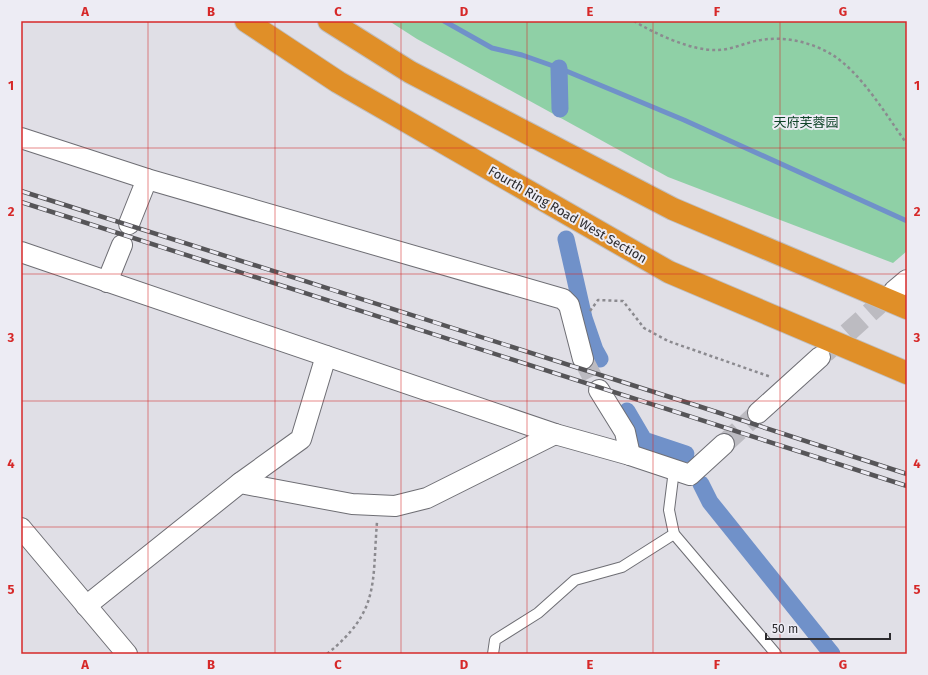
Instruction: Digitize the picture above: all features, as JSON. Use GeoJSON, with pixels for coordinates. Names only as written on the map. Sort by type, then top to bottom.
{"type":"FeatureCollection","features":[{"type":"Feature","properties":{"kind":"highway","name":"Fourth Ring Road West Section"},"geometry":{"type":"LineString","coordinates":[[246,21],[338,82],[669,272],[907,373]]}},
{"type":"Feature","properties":{"kind":"highway"},"geometry":{"type":"LineString","coordinates":[[329,21],[410,72],[674,209],[907,308]]}},
{"type":"Feature","properties":{"kind":"street"},"geometry":{"type":"LineString","coordinates":[[21,138],[147,178],[563,299],[569,305],[571,311],[583,360]]}},
{"type":"Feature","properties":{"kind":"street"},"geometry":{"type":"LineString","coordinates":[[129,224],[147,178]]}},
{"type":"Feature","properties":{"kind":"street"},"geometry":{"type":"LineString","coordinates":[[107,282],[122,245]]}},
{"type":"Feature","properties":{"kind":"street"},"geometry":{"type":"LineString","coordinates":[[21,252],[555,434],[630,455],[690,475],[724,444]]}},
{"type":"Feature","properties":{"kind":"street"},"geometry":{"type":"LineString","coordinates":[[86,606],[240,483],[301,439],[326,356]]}},
{"type":"Feature","properties":{"kind":"street"},"geometry":{"type":"LineString","coordinates":[[758,413],[820,357]]}},
{"type":"Feature","properties":{"kind":"street"},"geometry":{"type":"LineString","coordinates":[[599,390],[625,432],[630,455]]}},
{"type":"Feature","properties":{"kind":"street"},"geometry":{"type":"LineString","coordinates":[[240,483],[352,504],[395,506],[427,498],[555,434]]}},
{"type":"Feature","properties":{"kind":"street"},"geometry":{"type":"LineString","coordinates":[[21,528],[127,654]]}},
{"type":"Feature","properties":{"kind":"lane"},"geometry":{"type":"LineString","coordinates":[[674,470],[669,510],[674,534],[776,654]]}},
{"type":"Feature","properties":{"kind":"lane"},"geometry":{"type":"LineString","coordinates":[[493,654],[495,640],[538,613],[575,580],[622,567],[674,534]]}},
{"type":"Feature","properties":{"kind":"path"},"geometry":{"type":"LineString","coordinates":[[634,21],[644,27],[697,48],[717,50],[761,40],[787,39],[819,48],[831,54],[852,70],[907,144]]}},
{"type":"Feature","properties":{"kind":"path"},"geometry":{"type":"LineString","coordinates":[[571,311],[584,318],[598,300],[623,301],[644,328],[668,341],[769,376],[789,386]]}},
{"type":"Feature","properties":{"kind":"path"},"geometry":{"type":"LineString","coordinates":[[327,654],[343,641],[359,623],[367,608],[372,592],[378,505]]}},
{"type":"Feature","properties":{"kind":"green space","name":"天府芙蓉园"},"geometry":{"type":"Polygon","coordinates":[[[389,21],[907,21],[907,251],[893,263],[668,177],[417,39],[389,21]]]}},
{"type":"Feature","properties":{"kind":"waterway"},"geometry":{"type":"LineString","coordinates":[[444,21],[492,48],[522,55],[559,68],[684,120],[907,221]]}},
{"type":"Feature","properties":{"kind":"waterway"},"geometry":{"type":"LineString","coordinates":[[559,68],[560,109]]}},
{"type":"Feature","properties":{"kind":"waterway"},"geometry":{"type":"LineString","coordinates":[[566,239],[584,318],[595,350],[600,359]]}},
{"type":"Feature","properties":{"kind":"waterway"},"geometry":{"type":"LineString","coordinates":[[627,411],[644,440],[686,454]]}},
{"type":"Feature","properties":{"kind":"waterway"},"geometry":{"type":"LineString","coordinates":[[701,484],[710,502],[832,654]]}},
{"type":"Feature","properties":{"kind":"tunnel"},"geometry":{"type":"LineString","coordinates":[[825,353],[894,291]]}},
{"type":"Feature","properties":{"kind":"tunnel"},"geometry":{"type":"LineString","coordinates":[[583,359],[599,390]]}},
{"type":"Feature","properties":{"kind":"tunnel"},"geometry":{"type":"LineString","coordinates":[[724,444],[758,413]]}},
{"type":"Feature","properties":{"kind":"railway"},"geometry":{"type":"LineString","coordinates":[[21,191],[695,405],[907,474]]}},
{"type":"Feature","properties":{"kind":"railway"},"geometry":{"type":"LineString","coordinates":[[21,202],[907,486]]}}]}
